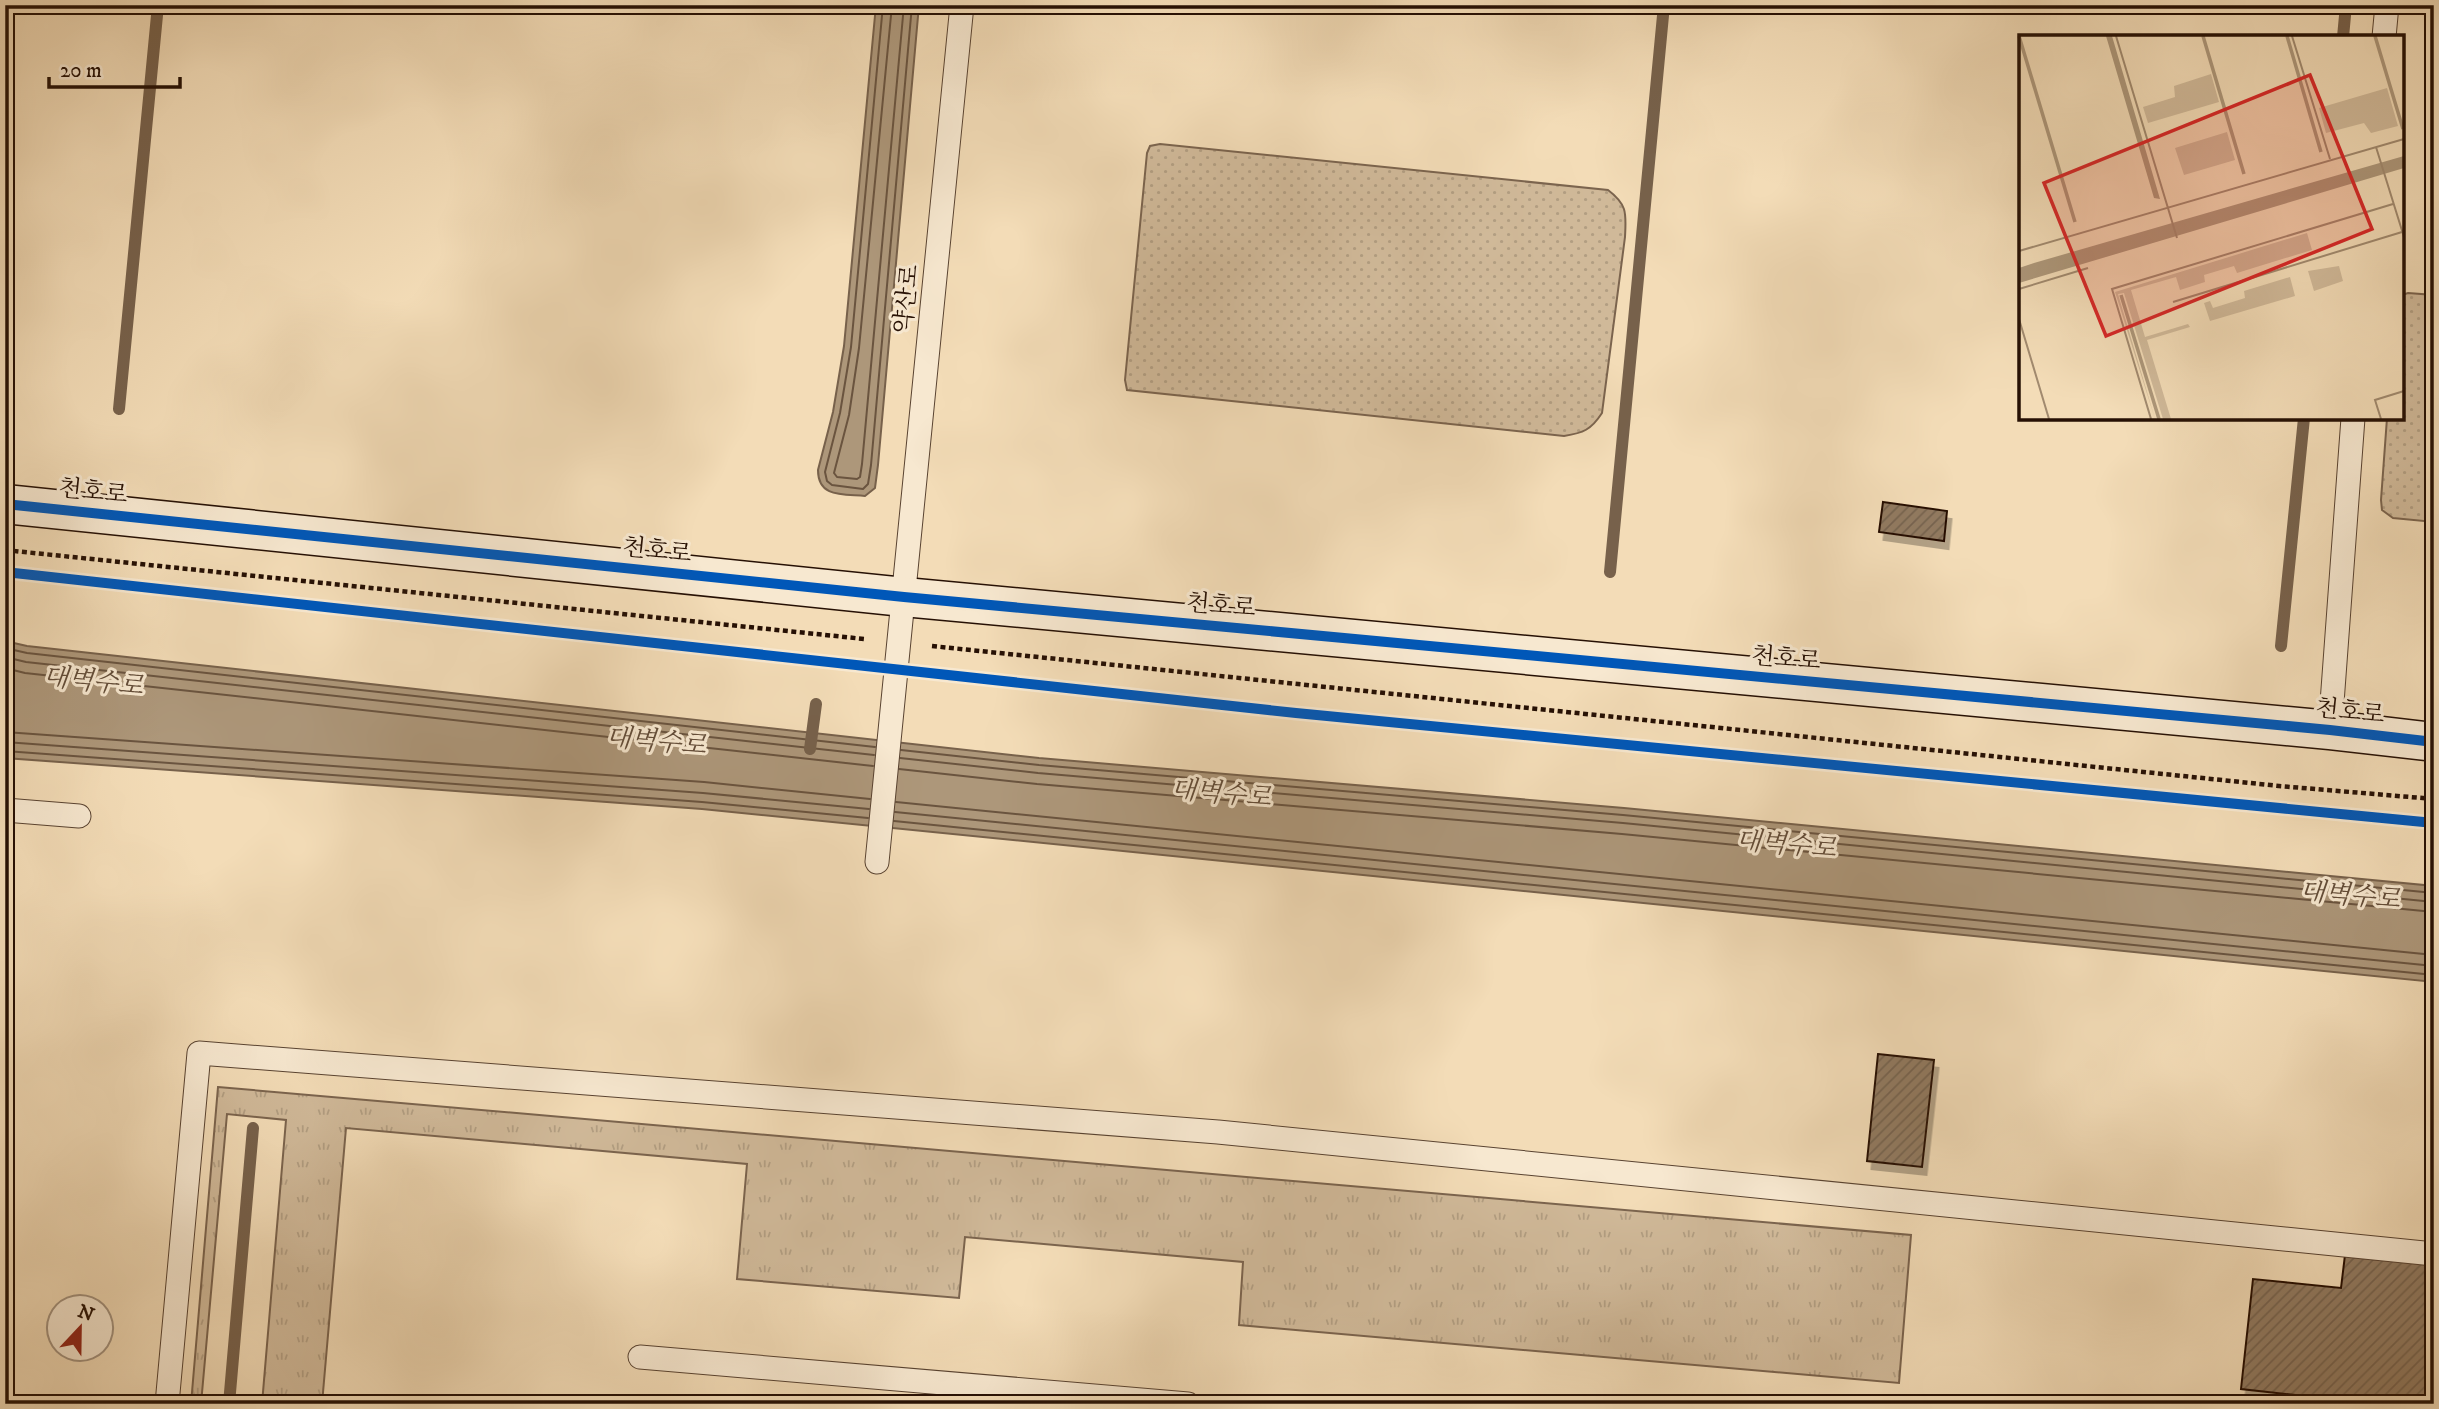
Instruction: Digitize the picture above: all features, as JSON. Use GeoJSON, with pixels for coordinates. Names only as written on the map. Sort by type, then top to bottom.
{"type":"FeatureCollection","features":[{"type":"Feature","properties":{"kind":"street","name":"천호로"},"geometry":{"type":"LineString","coordinates":[[5,504],[904,597],[2330,730],[2434,742]]}},
{"type":"Feature","properties":{"kind":"lane","name":"약산로"},"geometry":{"type":"LineString","coordinates":[[877,862],[962,5]]}},
{"type":"Feature","properties":{"kind":"lane"},"geometry":{"type":"LineString","coordinates":[[2384,35],[2387,5]]}},
{"type":"Feature","properties":{"kind":"lane"},"geometry":{"type":"LineString","coordinates":[[2330,730],[2353,420]]}},
{"type":"Feature","properties":{"kind":"lane"},"geometry":{"type":"LineString","coordinates":[[5,810],[79,816]]}},
{"type":"Feature","properties":{"kind":"lane"},"geometry":{"type":"LineString","coordinates":[[167,1404],[200,1053],[1219,1132],[2434,1254]]}},
{"type":"Feature","properties":{"kind":"lane"},"geometry":{"type":"LineString","coordinates":[[640,1357],[1188,1404]]}},
{"type":"Feature","properties":{"kind":"path"},"geometry":{"type":"LineString","coordinates":[[5,550],[2238,782],[2434,799]]}},
{"type":"Feature","properties":{"kind":"green space"},"geometry":{"type":"Polygon","coordinates":[[[1160,144],[1608,190],[1622,205],[1626,222],[1602,413],[1586,430],[1564,436],[1127,390],[1125,380],[1147,153],[1150,146],[1160,144]]]}},
{"type":"Feature","properties":{"kind":"green space"},"geometry":{"type":"Polygon","coordinates":[[[2404,294],[2434,295],[2434,522],[2393,518],[2382,510],[2387,420],[2404,420],[2404,294]]]}},
{"type":"Feature","properties":{"kind":"green space"},"geometry":{"type":"Polygon","coordinates":[[[218,1087],[1911,1235],[1899,1383],[1239,1325],[1243,1262],[965,1237],[959,1298],[737,1279],[747,1164],[346,1128],[322,1404],[262,1404],[286,1120],[227,1114],[201,1404],[191,1404],[218,1087]]]}},
{"type":"Feature","properties":{"kind":"water"},"geometry":{"type":"Polygon","coordinates":[[[876,5],[919,5],[878,465],[875,488],[865,496],[827,490],[822,486],[818,470],[833,412],[844,346],[876,5]]]}},
{"type":"Feature","properties":{"kind":"water","name":"대벽수로"},"geometry":{"type":"Polygon","coordinates":[[[5,641],[27,646],[1039,758],[1624,808],[2434,886],[2434,982],[702,809],[5,758],[5,641]]]}},
{"type":"Feature","properties":{"kind":"building"},"geometry":{"type":"Polygon","coordinates":[[[1883,502],[1947,511],[1944,541],[1879,532],[1883,502]]]}},
{"type":"Feature","properties":{"kind":"building"},"geometry":{"type":"Polygon","coordinates":[[[1878,1054],[1934,1060],[1922,1167],[1867,1161],[1878,1054]]]}},
{"type":"Feature","properties":{"kind":"building"},"geometry":{"type":"Polygon","coordinates":[[[2345,1255],[2434,1265],[2434,1404],[2339,1404],[2339,1400],[2241,1389],[2253,1279],[2341,1288],[2345,1255]]]}},
{"type":"Feature","properties":{"kind":"waterway"},"geometry":{"type":"LineString","coordinates":[[119,409],[158,5]]}},
{"type":"Feature","properties":{"kind":"waterway"},"geometry":{"type":"LineString","coordinates":[[1610,572],[1664,5]]}},
{"type":"Feature","properties":{"kind":"waterway"},"geometry":{"type":"LineString","coordinates":[[2343,35],[2346,5]]}},
{"type":"Feature","properties":{"kind":"waterway"},"geometry":{"type":"LineString","coordinates":[[2281,646],[2304,420]]}},
{"type":"Feature","properties":{"kind":"waterway"},"geometry":{"type":"LineString","coordinates":[[810,749],[816,704]]}},
{"type":"Feature","properties":{"kind":"waterway"},"geometry":{"type":"LineString","coordinates":[[229,1404],[253,1128]]}},
{"type":"Feature","properties":{"kind":"cycle path"},"geometry":{"type":"LineString","coordinates":[[5,504],[904,597],[2330,730],[2434,742]]}},
{"type":"Feature","properties":{"kind":"cycle path"},"geometry":{"type":"LineString","coordinates":[[5,572],[1296,713],[2434,823]]}}]}
